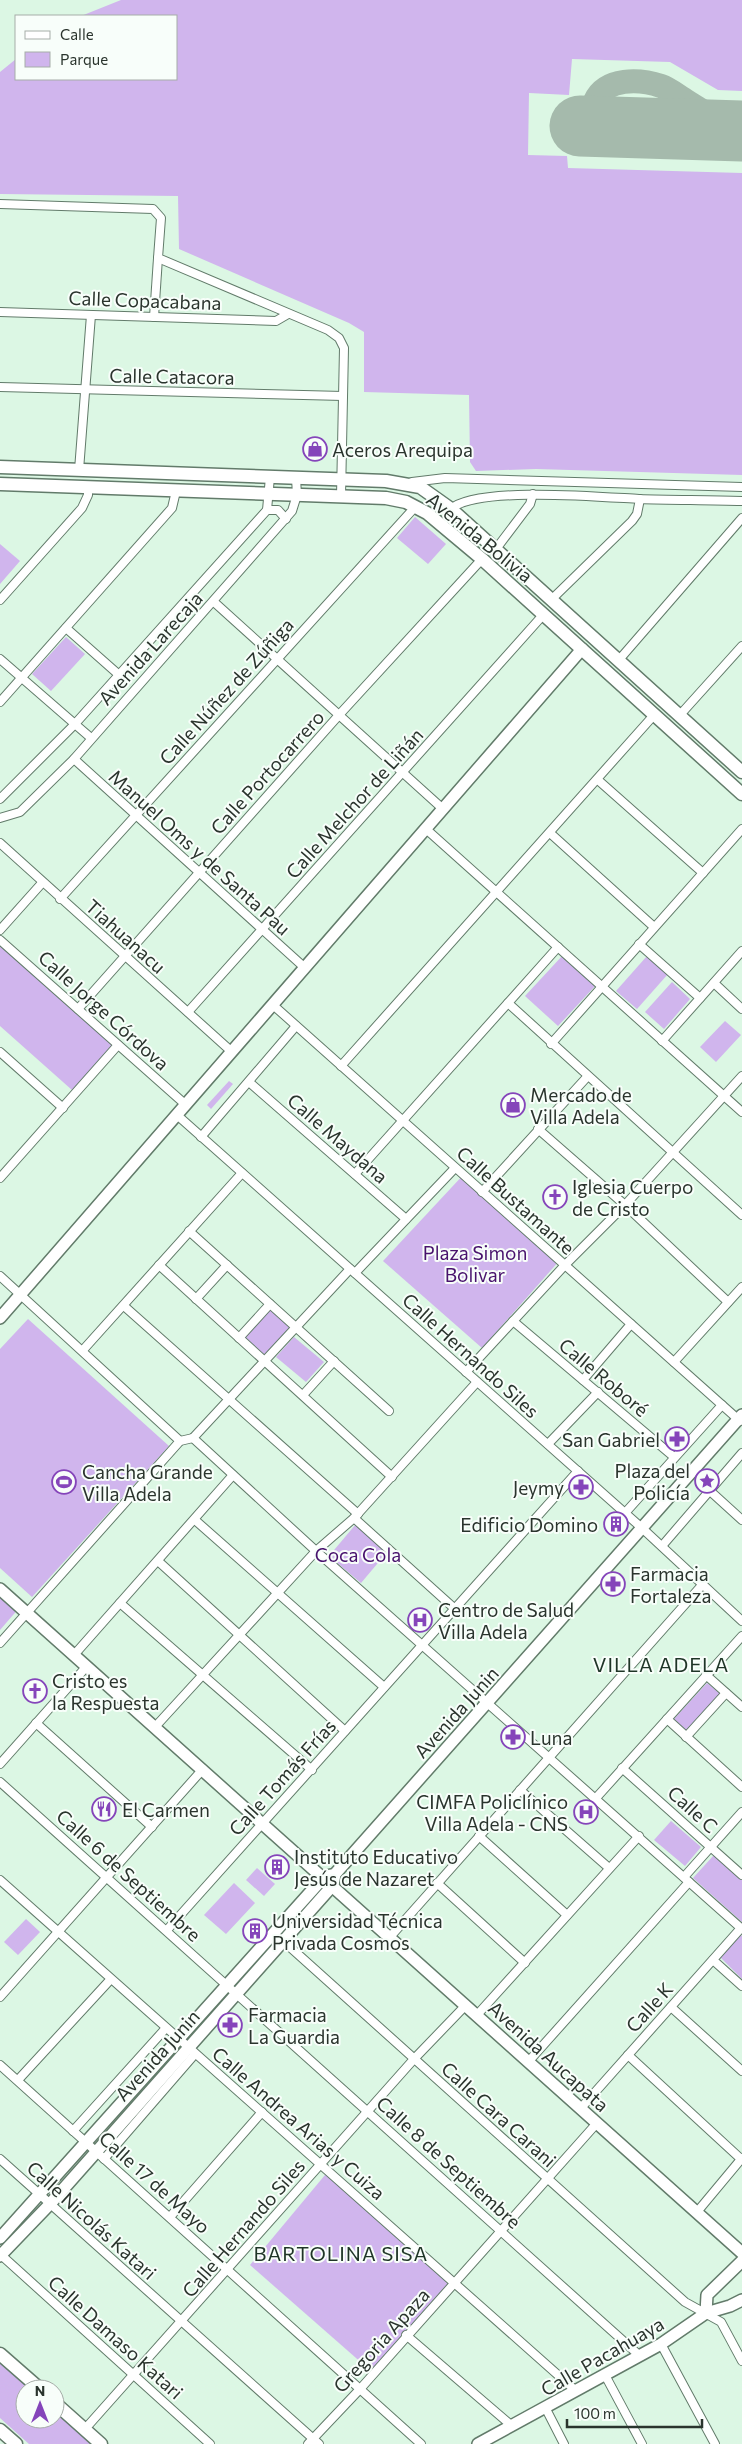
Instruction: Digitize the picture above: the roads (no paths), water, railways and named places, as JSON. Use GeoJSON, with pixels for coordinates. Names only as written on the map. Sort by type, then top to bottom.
{"type":"FeatureCollection","features":[{"type":"Feature","properties":{"kind":"main road","name":"Avenida Bolivia"},"geometry":{"type":"LineString","coordinates":[[0,467],[402,483],[426,490],[451,509],[592,638],[742,770]]}},
{"type":"Feature","properties":{"kind":"main road","name":"Avenida Bolivia"},"geometry":{"type":"LineString","coordinates":[[0,484],[386,498],[416,506],[427,512],[482,559],[742,794]]}},
{"type":"Feature","properties":{"kind":"main road"},"geometry":{"type":"LineString","coordinates":[[0,2354],[29,2379]]}},
{"type":"Feature","properties":{"kind":"main road"},"geometry":{"type":"LineString","coordinates":[[65,2412],[101,2444]]}},
{"type":"Feature","properties":{"kind":"main road"},"geometry":{"type":"LineString","coordinates":[[0,2430],[16,2444]]}},
{"type":"Feature","properties":{"kind":"street"},"geometry":{"type":"LineString","coordinates":[[0,204],[152,208],[161,218],[154,317]]}},
{"type":"Feature","properties":{"kind":"street"},"geometry":{"type":"LineString","coordinates":[[158,258],[328,330],[339,338],[344,348],[341,496]]}},
{"type":"Feature","properties":{"kind":"street","name":"Calle Copacabana"},"geometry":{"type":"LineString","coordinates":[[0,312],[276,321],[288,314]]}},
{"type":"Feature","properties":{"kind":"street"},"geometry":{"type":"LineString","coordinates":[[79,470],[91,315]]}},
{"type":"Feature","properties":{"kind":"street","name":"Calle Catacora"},"geometry":{"type":"LineString","coordinates":[[0,387],[343,396]]}},
{"type":"Feature","properties":{"kind":"street"},"geometry":{"type":"LineString","coordinates":[[270,477],[267,510],[278,510],[286,518]]}},
{"type":"Feature","properties":{"kind":"street","name":"Avenida Larecaja"},"geometry":{"type":"LineString","coordinates":[[0,818],[20,812],[74,759],[214,602],[292,511],[297,495],[296,478]]}},
{"type":"Feature","properties":{"kind":"street"},"geometry":{"type":"LineString","coordinates":[[402,483],[445,478],[742,488]]}},
{"type":"Feature","properties":{"kind":"street"},"geometry":{"type":"LineString","coordinates":[[0,600],[82,508],[88,496],[88,487]]}},
{"type":"Feature","properties":{"kind":"street"},"geometry":{"type":"LineString","coordinates":[[0,702],[172,508],[176,491]]}},
{"type":"Feature","properties":{"kind":"street"},"geometry":{"type":"LineString","coordinates":[[451,509],[461,503],[471,501],[533,494],[742,501]]}},
{"type":"Feature","properties":{"kind":"street"},"geometry":{"type":"LineString","coordinates":[[496,549],[530,504],[533,494]]}},
{"type":"Feature","properties":{"kind":"street"},"geometry":{"type":"LineString","coordinates":[[552,600],[632,521],[637,514],[640,499]]}},
{"type":"Feature","properties":{"kind":"street","name":"Calle Núñez de Zúñiga"},"geometry":{"type":"LineString","coordinates":[[60,898],[416,506]]}},
{"type":"Feature","properties":{"kind":"street","name":"Avenida Larecaja"},"geometry":{"type":"LineString","coordinates":[[0,799],[74,725],[267,510]]}},
{"type":"Feature","properties":{"kind":"street"},"geometry":{"type":"LineString","coordinates":[[618,661],[742,518]]}},
{"type":"Feature","properties":{"kind":"street","name":"Calle Portocarrero"},"geometry":{"type":"LineString","coordinates":[[78,1010],[339,715],[482,559]]}},
{"type":"Feature","properties":{"kind":"street"},"geometry":{"type":"LineString","coordinates":[[214,602],[443,809]]}},
{"type":"Feature","properties":{"kind":"street","name":"Calle Melchor de Liñán"},"geometry":{"type":"LineString","coordinates":[[188,1012],[543,615]]}},
{"type":"Feature","properties":{"kind":"street"},"geometry":{"type":"LineString","coordinates":[[66,628],[118,674]]}},
{"type":"Feature","properties":{"kind":"street"},"geometry":{"type":"LineString","coordinates":[[0,1318],[592,638]]}},
{"type":"Feature","properties":{"kind":"street"},"geometry":{"type":"LineString","coordinates":[[679,716],[742,646]]}},
{"type":"Feature","properties":{"kind":"street"},"geometry":{"type":"LineString","coordinates":[[0,659],[91,738]]}},
{"type":"Feature","properties":{"kind":"street"},"geometry":{"type":"LineString","coordinates":[[341,1066],[654,715]]}},
{"type":"Feature","properties":{"kind":"street","name":"Manuel Oms y de Santa Pau"},"geometry":{"type":"LineString","coordinates":[[74,759],[304,968]]}},
{"type":"Feature","properties":{"kind":"street"},"geometry":{"type":"LineString","coordinates":[[598,780],[703,873]]}},
{"type":"Feature","properties":{"kind":"street"},"geometry":{"type":"LineString","coordinates":[[426,828],[742,1112]]}},
{"type":"Feature","properties":{"kind":"street"},"geometry":{"type":"LineString","coordinates":[[551,1044],[742,829]]}},
{"type":"Feature","properties":{"kind":"street"},"geometry":{"type":"LineString","coordinates":[[550,833],[654,927]]}},
{"type":"Feature","properties":{"kind":"street","name":"Tiahuanacu"},"geometry":{"type":"LineString","coordinates":[[0,843],[232,1052]]}},
{"type":"Feature","properties":{"kind":"street"},"geometry":{"type":"LineString","coordinates":[[0,930],[42,882]]}},
{"type":"Feature","properties":{"kind":"street","name":"Calle Jorge Córdova"},"geometry":{"type":"LineString","coordinates":[[0,940],[186,1105]]}},
{"type":"Feature","properties":{"kind":"street"},"geometry":{"type":"LineString","coordinates":[[639,944],[700,998]]}},
{"type":"Feature","properties":{"kind":"street"},"geometry":{"type":"LineString","coordinates":[[355,1174],[558,947]]}},
{"type":"Feature","properties":{"kind":"street"},"geometry":{"type":"LineString","coordinates":[[662,1041],[742,951]]}},
{"type":"Feature","properties":{"kind":"street"},"geometry":{"type":"LineString","coordinates":[[714,982],[742,1009]]}},
{"type":"Feature","properties":{"kind":"street"},"geometry":{"type":"LineString","coordinates":[[508,1003],[587,1077],[742,1215]]}},
{"type":"Feature","properties":{"kind":"street","name":"Calle Bustamante"},"geometry":{"type":"LineString","coordinates":[[273,1005],[722,1405],[741,1419]]}},
{"type":"Feature","properties":{"kind":"street"},"geometry":{"type":"LineString","coordinates":[[201,1137],[296,1026]]}},
{"type":"Feature","properties":{"kind":"street"},"geometry":{"type":"LineString","coordinates":[[0,1178],[118,1045]]}},
{"type":"Feature","properties":{"kind":"street"},"geometry":{"type":"LineString","coordinates":[[1,1053],[63,1108]]}},
{"type":"Feature","properties":{"kind":"street"},"geometry":{"type":"LineString","coordinates":[[466,1372],[565,1265],[625,1205],[742,1076]]}},
{"type":"Feature","properties":{"kind":"street"},"geometry":{"type":"LineString","coordinates":[[482,1192],[587,1077]]}},
{"type":"Feature","properties":{"kind":"street","name":"Calle Maydana"},"geometry":{"type":"LineString","coordinates":[[249,1082],[406,1219]]}},
{"type":"Feature","properties":{"kind":"street","name":"Calle Hernando Siles"},"geometry":{"type":"LineString","coordinates":[[177,1115],[662,1546],[742,1621]]}},
{"type":"Feature","properties":{"kind":"street"},"geometry":{"type":"LineString","coordinates":[[538,1129],[625,1205],[728,1302]]}},
{"type":"Feature","properties":{"kind":"street"},"geometry":{"type":"LineString","coordinates":[[0,1643],[180,1441],[192,1438],[230,1400],[296,1327],[455,1168]]}},
{"type":"Feature","properties":{"kind":"street"},"geometry":{"type":"LineString","coordinates":[[83,1350],[242,1173]]}},
{"type":"Feature","properties":{"kind":"street"},"geometry":{"type":"LineString","coordinates":[[190,1231],[389,1411]]}},
{"type":"Feature","properties":{"kind":"street"},"geometry":{"type":"LineString","coordinates":[[159,1265],[392,1477]]}},
{"type":"Feature","properties":{"kind":"street"},"geometry":{"type":"LineString","coordinates":[[196,1299],[228,1265]]}},
{"type":"Feature","properties":{"kind":"street"},"geometry":{"type":"LineString","coordinates":[[0,1276],[83,1350],[180,1441]]}},
{"type":"Feature","properties":{"kind":"street"},"geometry":{"type":"LineString","coordinates":[[674,1362],[742,1287]]}},
{"type":"Feature","properties":{"kind":"street"},"geometry":{"type":"LineString","coordinates":[[239,1338],[270,1304]]}},
{"type":"Feature","properties":{"kind":"street"},"geometry":{"type":"LineString","coordinates":[[124,1306],[230,1400],[455,1609]]}},
{"type":"Feature","properties":{"kind":"street","name":"Calle Roboré"},"geometry":{"type":"LineString","coordinates":[[513,1321],[674,1457]]}},
{"type":"Feature","properties":{"kind":"street"},"geometry":{"type":"LineString","coordinates":[[583,1380],[631,1324]]}},
{"type":"Feature","properties":{"kind":"street"},"geometry":{"type":"LineString","coordinates":[[303,1395],[334,1361]]}},
{"type":"Feature","properties":{"kind":"street"},"geometry":{"type":"LineString","coordinates":[[155,1727],[205,1675],[316,1552],[356,1516],[477,1382]]}},
{"type":"Feature","properties":{"kind":"street"},"geometry":{"type":"LineString","coordinates":[[548,1444],[598,1392]]}},
{"type":"Feature","properties":{"kind":"street"},"geometry":{"type":"LineString","coordinates":[[625,1513],[722,1405]]}},
{"type":"Feature","properties":{"kind":"street","name":"Avenida Junin"},"geometry":{"type":"LineString","coordinates":[[0,2238],[274,1933],[331,1879],[741,1419]]}},
{"type":"Feature","properties":{"kind":"street"},"geometry":{"type":"LineString","coordinates":[[192,1438],[316,1552],[549,1756],[741,1928]]}},
{"type":"Feature","properties":{"kind":"street"},"geometry":{"type":"LineString","coordinates":[[662,1546],[742,1454]]}},
{"type":"Feature","properties":{"kind":"street","name":"Calle Tomás Frías"},"geometry":{"type":"LineString","coordinates":[[167,1930],[578,1471]]}},
{"type":"Feature","properties":{"kind":"street"},"geometry":{"type":"LineString","coordinates":[[74,1655],[233,1475]]}},
{"type":"Feature","properties":{"kind":"street"},"geometry":{"type":"LineString","coordinates":[[709,1490],[742,1520]]}},
{"type":"Feature","properties":{"kind":"street"},"geometry":{"type":"LineString","coordinates":[[195,1520],[384,1687]]}},
{"type":"Feature","properties":{"kind":"street"},"geometry":{"type":"LineString","coordinates":[[158,1561],[345,1731]]}},
{"type":"Feature","properties":{"kind":"street"},"geometry":{"type":"LineString","coordinates":[[390,1936],[703,1584]]}},
{"type":"Feature","properties":{"kind":"street","name":"Avenida Aucapata"},"geometry":{"type":"LineString","coordinates":[[0,1589],[262,1823],[331,1879],[390,1936],[742,2253]]}},
{"type":"Feature","properties":{"kind":"street"},"geometry":{"type":"LineString","coordinates":[[120,1603],[312,1770]]}},
{"type":"Feature","properties":{"kind":"street"},"geometry":{"type":"LineString","coordinates":[[596,1798],[742,1636]]}},
{"type":"Feature","properties":{"kind":"street"},"geometry":{"type":"LineString","coordinates":[[0,1764],[87,1666]]}},
{"type":"Feature","properties":{"kind":"street"},"geometry":{"type":"LineString","coordinates":[[706,1675],[742,1707]]}},
{"type":"Feature","properties":{"kind":"street"},"geometry":{"type":"LineString","coordinates":[[686,1737],[726,1694]]}},
{"type":"Feature","properties":{"kind":"street"},"geometry":{"type":"LineString","coordinates":[[666,1719],[742,1787]]}},
{"type":"Feature","properties":{"kind":"street"},"geometry":{"type":"LineString","coordinates":[[36,1723],[152,1827]]}},
{"type":"Feature","properties":{"kind":"street","name":"Calle C"},"geometry":{"type":"LineString","coordinates":[[622,1768],[742,1875]]}},
{"type":"Feature","properties":{"kind":"street"},"geometry":{"type":"LineString","coordinates":[[0,1997],[203,1769]]}},
{"type":"Feature","properties":{"kind":"street","name":"Calle 6 de Septiembre"},"geometry":{"type":"LineString","coordinates":[[0,1782],[236,1992]]}},
{"type":"Feature","properties":{"kind":"street"},"geometry":{"type":"LineString","coordinates":[[520,1790],[610,1868]]}},
{"type":"Feature","properties":{"kind":"street"},"geometry":{"type":"LineString","coordinates":[[529,2061],[687,1879],[711,1847],[742,1812]]}},
{"type":"Feature","properties":{"kind":"street"},"geometry":{"type":"LineString","coordinates":[[479,1836],[567,1915]]}},
{"type":"Feature","properties":{"kind":"street"},"geometry":{"type":"LineString","coordinates":[[477,2015],[638,1836]]}},
{"type":"Feature","properties":{"kind":"street","name":"Avenida Junin"},"geometry":{"type":"LineString","coordinates":[[0,2255],[50,2204],[96,2150],[191,2050],[236,1992],[284,1942],[331,1879]]}},
{"type":"Feature","properties":{"kind":"street","name":"Calle Andrea Arias y Cuiza"},"geometry":{"type":"LineString","coordinates":[[0,1880],[110,1980],[455,2282],[576,2391]]}},
{"type":"Feature","properties":{"kind":"street"},"geometry":{"type":"LineString","coordinates":[[437,1883],[525,1963]]}},
{"type":"Feature","properties":{"kind":"street","name":"Calle K"},"geometry":{"type":"LineString","coordinates":[[581,2108],[741,1928]]}},
{"type":"Feature","properties":{"kind":"street","name":"Calle Cara Carani"},"geometry":{"type":"LineString","coordinates":[[274,1933],[685,2302],[720,2322],[742,2361]]}},
{"type":"Feature","properties":{"kind":"street"},"geometry":{"type":"LineString","coordinates":[[713,1960],[742,1986]]}},
{"type":"Feature","properties":{"kind":"street"},"geometry":{"type":"LineString","coordinates":[[18,2080],[110,1980]]}},
{"type":"Feature","properties":{"kind":"street","name":"Calle 8 de Septiembre"},"geometry":{"type":"LineString","coordinates":[[236,1992],[640,2356]]}},
{"type":"Feature","properties":{"kind":"street","name":"Calle Hernando Siles"},"geometry":{"type":"LineString","coordinates":[[85,2429],[414,2059],[466,2005]]}},
{"type":"Feature","properties":{"kind":"street"},"geometry":{"type":"LineString","coordinates":[[671,2007],[742,2071]]}},
{"type":"Feature","properties":{"kind":"street"},"geometry":{"type":"LineString","coordinates":[[73,2130],[166,2028]]}},
{"type":"Feature","properties":{"kind":"street"},"geometry":{"type":"LineString","coordinates":[[104,2159],[191,2050]]}},
{"type":"Feature","properties":{"kind":"street"},"geometry":{"type":"LineString","coordinates":[[628,2055],[742,2158],[697,2212]]}},
{"type":"Feature","properties":{"kind":"street","name":"Calle 17 de Mayo"},"geometry":{"type":"LineString","coordinates":[[0,2065],[421,2444]]}},
{"type":"Feature","properties":{"kind":"street"},"geometry":{"type":"LineString","coordinates":[[170,2217],[262,2112]]}},
{"type":"Feature","properties":{"kind":"street","name":"Gregoria Apaza"},"geometry":{"type":"LineString","coordinates":[[313,2442],[406,2335],[597,2123]]}},
{"type":"Feature","properties":{"kind":"street","name":"Calle Nicolás Katari"},"geometry":{"type":"LineString","coordinates":[[0,2159],[313,2442]]}},
{"type":"Feature","properties":{"kind":"street","name":"Calle Damaso Katari"},"geometry":{"type":"LineString","coordinates":[[0,2255],[210,2444]]}},
{"type":"Feature","properties":{"kind":"street"},"geometry":{"type":"LineString","coordinates":[[706,2314],[707,2295],[742,2261]]}},
{"type":"Feature","properties":{"kind":"street","name":"Calle Pacahuaya"},"geometry":{"type":"LineString","coordinates":[[478,2444],[546,2409],[662,2344],[706,2314],[742,2300]]}},
{"type":"Feature","properties":{"kind":"street"},"geometry":{"type":"LineString","coordinates":[[406,2335],[512,2426]]}},
{"type":"Feature","properties":{"kind":"street"},"geometry":{"type":"LineString","coordinates":[[662,2344],[715,2444]]}},
{"type":"Feature","properties":{"kind":"street"},"geometry":{"type":"LineString","coordinates":[[605,2375],[642,2444]]}},
{"type":"Feature","properties":{"kind":"street"},"geometry":{"type":"LineString","coordinates":[[546,2409],[564,2444]]}},
{"type":"Feature","properties":{"kind":"place","name":"Aceros Arequipa"},"geometry":{"type":"Point","coordinates":[315,449]}},
{"type":"Feature","properties":{"kind":"place","name":"Mercado de Villa Adela"},"geometry":{"type":"Point","coordinates":[513,1105]}},
{"type":"Feature","properties":{"kind":"place","name":"Iglesia Cuerpo de Cristo"},"geometry":{"type":"Point","coordinates":[555,1197]}},
{"type":"Feature","properties":{"kind":"place","name":"San Gabriel"},"geometry":{"type":"Point","coordinates":[677,1439]}},
{"type":"Feature","properties":{"kind":"place","name":"Plaza del Policía"},"geometry":{"type":"Point","coordinates":[707,1481]}},
{"type":"Feature","properties":{"kind":"place","name":"Cancha Grande Villa Adela"},"geometry":{"type":"Point","coordinates":[64,1482]}},
{"type":"Feature","properties":{"kind":"place","name":"Jeymy"},"geometry":{"type":"Point","coordinates":[581,1487]}},
{"type":"Feature","properties":{"kind":"place","name":"Edificio Domino"},"geometry":{"type":"Point","coordinates":[616,1524]}},
{"type":"Feature","properties":{"kind":"place","name":"Farmacia Fortaleza"},"geometry":{"type":"Point","coordinates":[613,1584]}},
{"type":"Feature","properties":{"kind":"place","name":"Centro de Salud Villa Adela"},"geometry":{"type":"Point","coordinates":[420,1620]}},
{"type":"Feature","properties":{"kind":"place","name":"Cristo es la Respuesta"},"geometry":{"type":"Point","coordinates":[35,1691]}},
{"type":"Feature","properties":{"kind":"place","name":"Luna"},"geometry":{"type":"Point","coordinates":[513,1737]}},
{"type":"Feature","properties":{"kind":"place","name":"El Carmen"},"geometry":{"type":"Point","coordinates":[104,1809]}},
{"type":"Feature","properties":{"kind":"place","name":"CIMFA Policlínico Villa Adela - CNS"},"geometry":{"type":"Point","coordinates":[586,1812]}},
{"type":"Feature","properties":{"kind":"place","name":"Instituto Educativo Jesús de Nazaret"},"geometry":{"type":"Point","coordinates":[277,1867]}},
{"type":"Feature","properties":{"kind":"place","name":"Universidad Técnica Privada Cosmos"},"geometry":{"type":"Point","coordinates":[255,1931]}},
{"type":"Feature","properties":{"kind":"place","name":"Farmacia La Guardia"},"geometry":{"type":"Point","coordinates":[230,2025]}},
{"type":"Feature","properties":{"kind":"district","name":"VILLA ADELA"},"geometry":{"type":"Point","coordinates":[661,1664]}},
{"type":"Feature","properties":{"kind":"district","name":"BARTOLINA SISA"},"geometry":{"type":"Point","coordinates":[341,2253]}},
{"type":"Feature","properties":{"kind":"park label","name":"Plaza Simon Bolivar"},"geometry":{"type":"Point","coordinates":[475,1263]}},
{"type":"Feature","properties":{"kind":"park label","name":"Coca Cola"},"geometry":{"type":"Point","coordinates":[358,1554]}}]}
